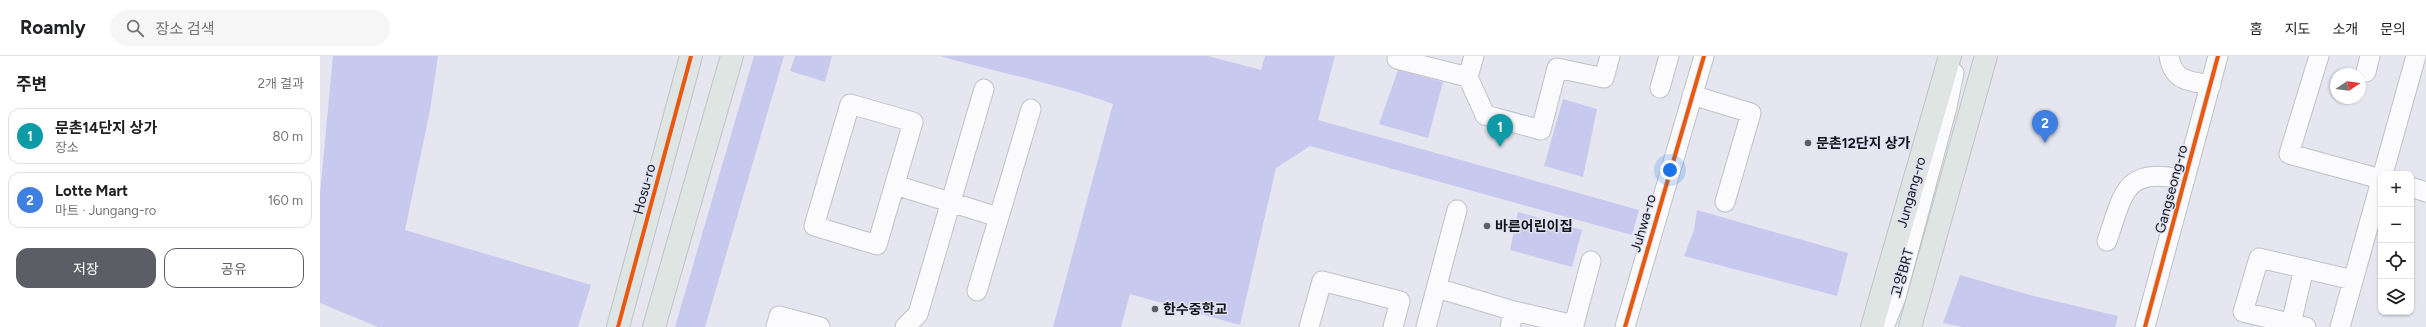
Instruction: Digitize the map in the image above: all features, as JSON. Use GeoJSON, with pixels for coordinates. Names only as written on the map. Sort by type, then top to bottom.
{"type":"FeatureCollection","features":[{"type":"Feature","properties":{"kind":"main road","name":"Hosu-ro"},"geometry":{"type":"LineString","coordinates":[[618,327],[691,56]]}},
{"type":"Feature","properties":{"kind":"main road"},"geometry":{"type":"LineString","coordinates":[[654,327],[732,56]]}},
{"type":"Feature","properties":{"kind":"main road","name":"Jungang-ro"},"geometry":{"type":"LineString","coordinates":[[1872,327],[1950,56]]}},
{"type":"Feature","properties":{"kind":"main road"},"geometry":{"type":"LineString","coordinates":[[1910,327],[1986,56]]}},
{"type":"Feature","properties":{"kind":"street"},"geometry":{"type":"LineString","coordinates":[[1398,56],[1397,59],[1468,78]]}},
{"type":"Feature","properties":{"kind":"street"},"geometry":{"type":"LineString","coordinates":[[1474,56],[1468,78],[1485,115],[1542,130],[1557,68],[1604,78],[1610,56]]}},
{"type":"Feature","properties":{"kind":"street"},"geometry":{"type":"LineString","coordinates":[[1660,88],[1669,56]]}},
{"type":"Feature","properties":{"kind":"street","name":"Juhwa-ro"},"geometry":{"type":"LineString","coordinates":[[1628,326],[1704,56]]}},
{"type":"Feature","properties":{"kind":"street","name":"고양BRT"},"geometry":{"type":"LineString","coordinates":[[1884,327],[1896,297],[1947,107],[1958,56]]}},
{"type":"Feature","properties":{"kind":"street"},"geometry":{"type":"LineString","coordinates":[[2169,56],[2171,69],[2183,79],[2211,85]]}},
{"type":"Feature","properties":{"kind":"street","name":"Gangseong-ro"},"geometry":{"type":"LineString","coordinates":[[2145,327],[2218,56]]}},
{"type":"Feature","properties":{"kind":"street"},"geometry":{"type":"LineString","coordinates":[[2319,56],[2289,154],[2378,179]]}},
{"type":"Feature","properties":{"kind":"street"},"geometry":{"type":"LineString","coordinates":[[2384,171],[2416,56]]}},
{"type":"Feature","properties":{"kind":"street"},"geometry":{"type":"LineString","coordinates":[[905,327],[918,314],[984,89]]}},
{"type":"Feature","properties":{"kind":"street"},"geometry":{"type":"LineString","coordinates":[[1692,95],[1751,113],[1725,202]]}},
{"type":"Feature","properties":{"kind":"street"},"geometry":{"type":"LineString","coordinates":[[850,104],[913,122],[895,185],[877,245],[814,226],[850,104]]}},
{"type":"Feature","properties":{"kind":"street"},"geometry":{"type":"LineString","coordinates":[[977,292],[1030,109]]}},
{"type":"Feature","properties":{"kind":"street"},"geometry":{"type":"LineString","coordinates":[[2107,241],[2124,192],[2140,177],[2157,175],[2185,180]]}},
{"type":"Feature","properties":{"kind":"street"},"geometry":{"type":"LineString","coordinates":[[895,185],[998,218]]}},
{"type":"Feature","properties":{"kind":"street"},"geometry":{"type":"LineString","coordinates":[[2414,188],[2426,192]]}},
{"type":"Feature","properties":{"kind":"street"},"geometry":{"type":"LineString","coordinates":[[2340,327],[2378,191]]}},
{"type":"Feature","properties":{"kind":"street"},"geometry":{"type":"LineString","coordinates":[[1426,327],[1457,210]]}},
{"type":"Feature","properties":{"kind":"street","name":"고양BRT"},"geometry":{"type":"LineString","coordinates":[[1894,327],[1904,299],[1934,238],[1942,212]]}},
{"type":"Feature","properties":{"kind":"street"},"geometry":{"type":"LineString","coordinates":[[2304,268],[2298,326],[2243,312],[2259,258],[2304,268],[2353,280]]}},
{"type":"Feature","properties":{"kind":"street"},"geometry":{"type":"LineString","coordinates":[[1437,288],[1512,319],[1574,325],[1591,261]]}},
{"type":"Feature","properties":{"kind":"street"},"geometry":{"type":"LineString","coordinates":[[1309,327],[1322,281],[1400,301],[1393,327]]}},
{"type":"Feature","properties":{"kind":"street"},"geometry":{"type":"LineString","coordinates":[[776,327],[779,316],[820,327]]}},
{"type":"Feature","properties":{"kind":"shaded area"},"geometry":{"type":"Polygon","coordinates":[[[333,56],[438,56],[430,110],[405,230],[591,285],[578,327],[378,327],[320,303],[320,194],[333,56]]]}},
{"type":"Feature","properties":{"kind":"shaded area"},"geometry":{"type":"Polygon","coordinates":[[[754,56],[784,56],[705,327],[675,327],[754,56]]]}},
{"type":"Feature","properties":{"kind":"shaded area"},"geometry":{"type":"Polygon","coordinates":[[[795,56],[832,56],[825,82],[790,71],[795,56]]]}},
{"type":"Feature","properties":{"kind":"shaded area"},"geometry":{"type":"Polygon","coordinates":[[[940,56],[1208,56],[1261,70],[1265,56],[1335,56],[1318,120],[1639,210],[1632,235],[1310,146],[1276,168],[1240,325],[1130,294],[1121,327],[1053,327],[1113,104],[1049,84],[940,56]]]}},
{"type":"Feature","properties":{"kind":"shaded area"},"geometry":{"type":"Polygon","coordinates":[[[1398,70],[1443,82],[1428,138],[1379,124],[1398,70]]]}},
{"type":"Feature","properties":{"kind":"shaded area"},"geometry":{"type":"Polygon","coordinates":[[[1563,99],[1597,109],[1583,177],[1544,166],[1563,99]]]}},
{"type":"Feature","properties":{"kind":"shaded area"},"geometry":{"type":"Polygon","coordinates":[[[1697,210],[1848,253],[1837,296],[1684,256],[1694,230],[1697,210]]]}},
{"type":"Feature","properties":{"kind":"shaded area"},"geometry":{"type":"Polygon","coordinates":[[[1518,212],[1582,230],[1572,267],[1510,250],[1518,212]]]}},
{"type":"Feature","properties":{"kind":"shaded area"},"geometry":{"type":"Polygon","coordinates":[[[1960,275],[2030,295],[2118,316],[2115,327],[1962,327],[1943,323],[1960,275]]]}},
{"type":"Feature","properties":{"kind":"cycle path"},"geometry":{"type":"LineString","coordinates":[[618,327],[691,56]]}},
{"type":"Feature","properties":{"kind":"cycle path"},"geometry":{"type":"LineString","coordinates":[[1625,327],[1704,56]]}},
{"type":"Feature","properties":{"kind":"cycle path"},"geometry":{"type":"LineString","coordinates":[[2145,327],[2218,56]]}},
{"type":"Feature","properties":{"kind":"place","name":"문촌12단지 상가"},"geometry":{"type":"Point","coordinates":[1808,143]}},
{"type":"Feature","properties":{"kind":"place","name":"Lotte Mart"},"geometry":{"type":"Point","coordinates":[2045,143]}},
{"type":"Feature","properties":{"kind":"place","name":"문촌14단지 상가"},"geometry":{"type":"Point","coordinates":[1500,147]}},
{"type":"Feature","properties":{"kind":"place","name":"바른어린이집"},"geometry":{"type":"Point","coordinates":[1487,226]}},
{"type":"Feature","properties":{"kind":"place","name":"한수중학교"},"geometry":{"type":"Point","coordinates":[1155,309]}}]}
